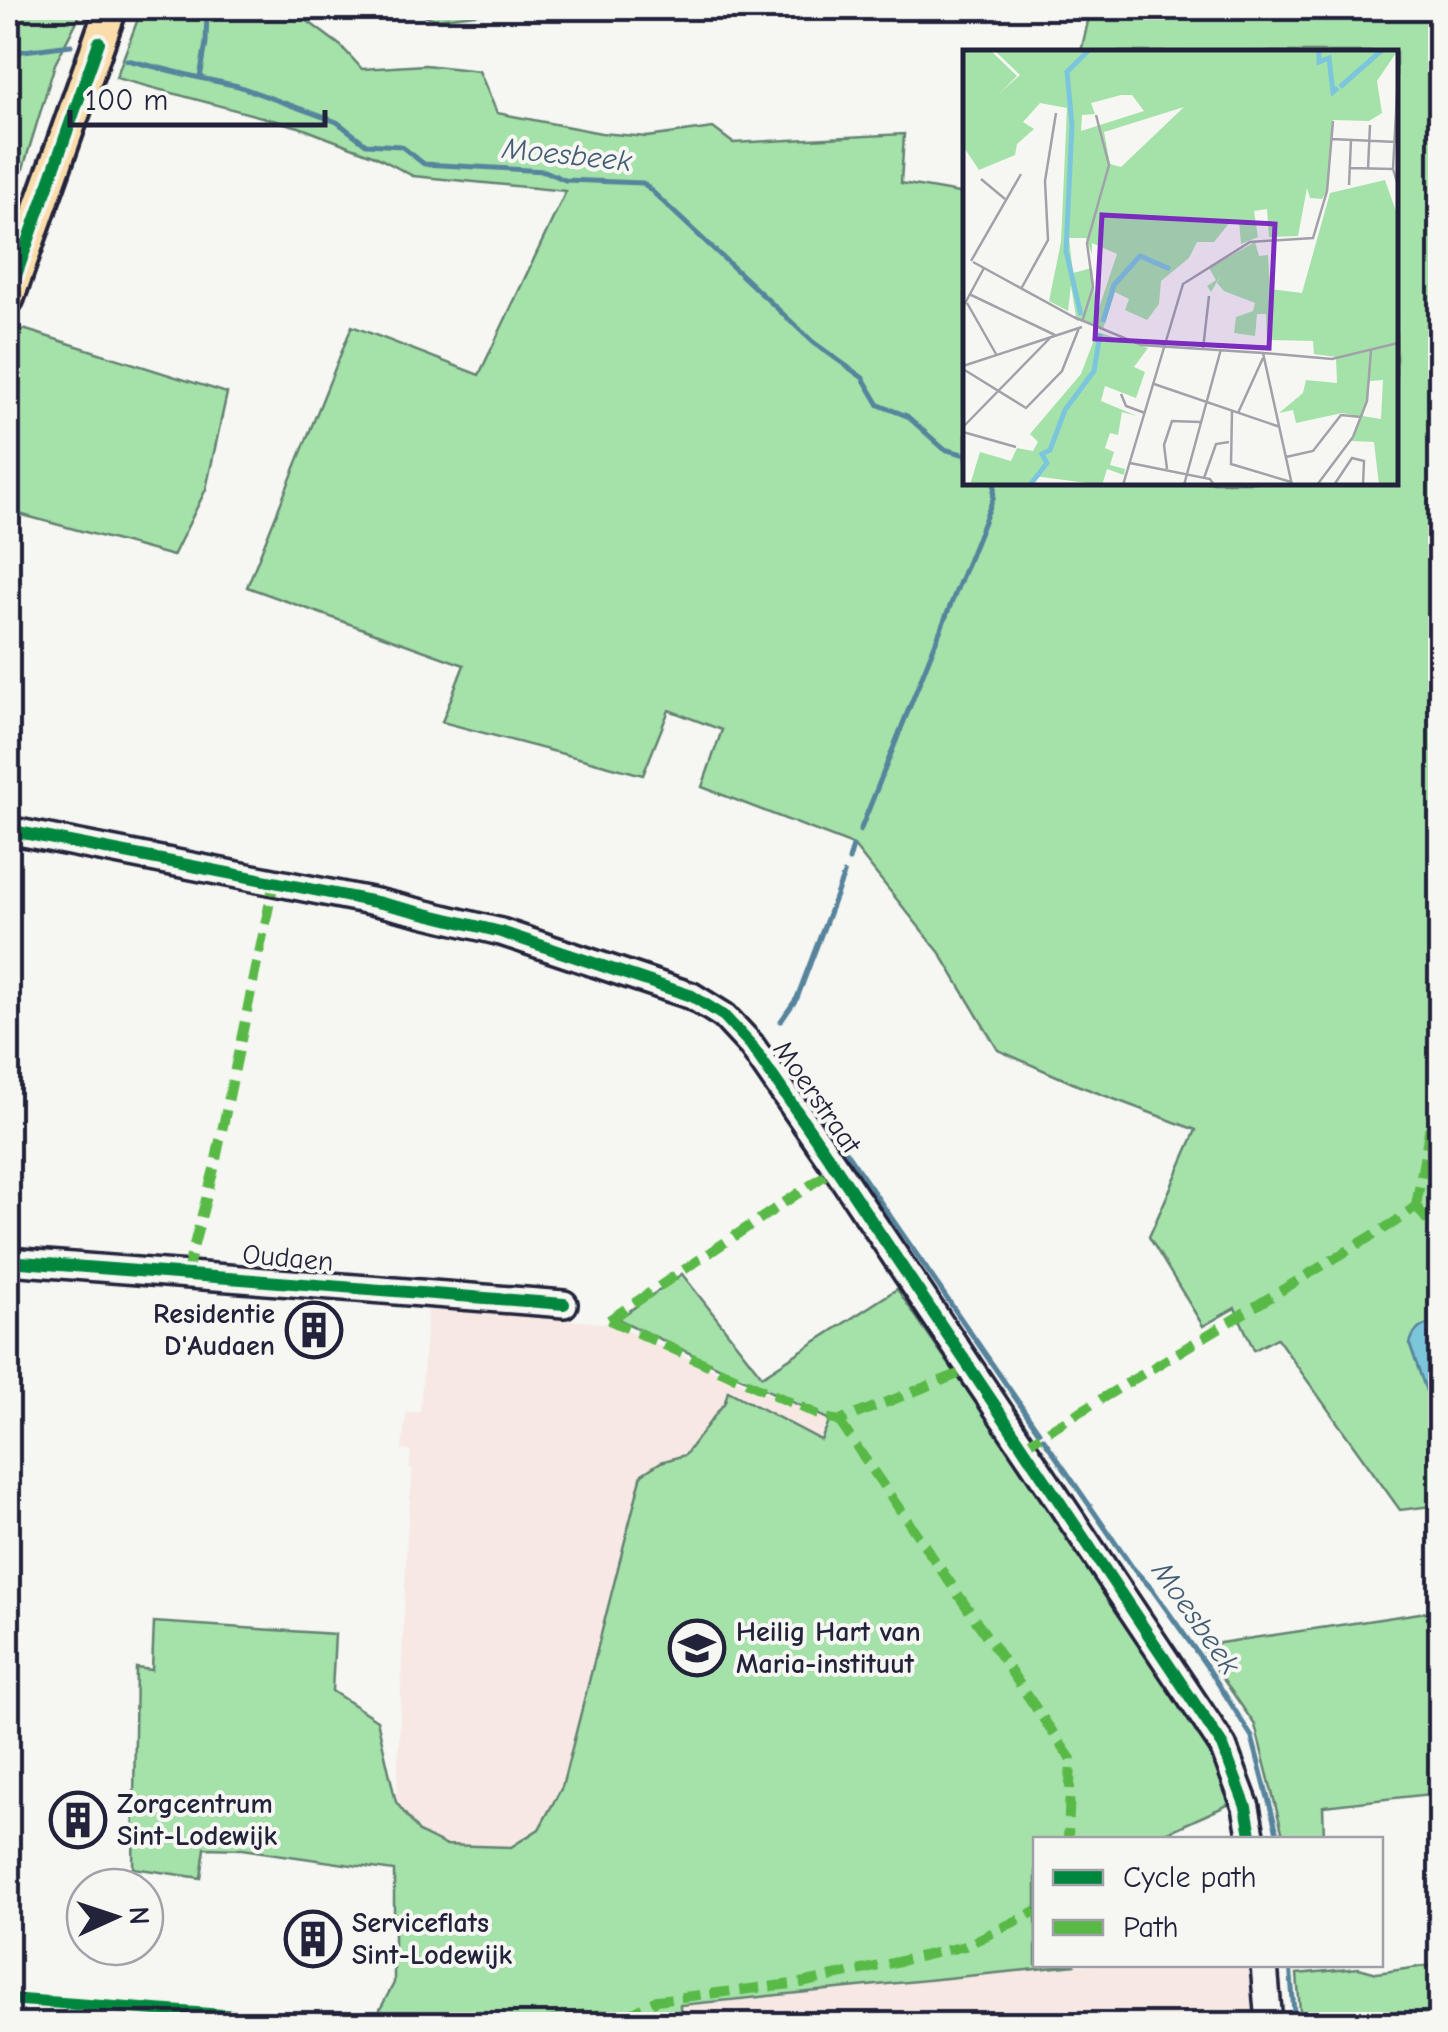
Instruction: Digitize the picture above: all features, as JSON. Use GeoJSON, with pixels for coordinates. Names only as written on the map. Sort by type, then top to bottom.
{"type":"FeatureCollection","features":[{"type":"Feature","properties":{"kind":"main road"},"geometry":{"type":"LineString","coordinates":[[8,298],[111,8]]}},
{"type":"Feature","properties":{"kind":"street","name":"Moerstraat"},"geometry":{"type":"LineString","coordinates":[[8,830],[380,903],[501,932],[692,996],[724,1016],[751,1045],[836,1168],[1222,1746],[1246,1807],[1251,1837]]}},
{"type":"Feature","properties":{"kind":"street","name":"Oudaen"},"geometry":{"type":"LineString","coordinates":[[8,1260],[564,1304]]}},
{"type":"Feature","properties":{"kind":"street"},"geometry":{"type":"LineString","coordinates":[[1264,1967],[1269,2024]]}},
{"type":"Feature","properties":{"kind":"shaded area","name":"Heilig Hart van Maria-instituut"},"geometry":{"type":"Polygon","coordinates":[[[428,1308],[612,1324],[839,1425],[1033,1840],[394,1871],[413,1469],[409,1468],[411,1451],[402,1450],[406,1413],[420,1412],[428,1308]]]}},
{"type":"Feature","properties":{"kind":"shaded area"},"geometry":{"type":"Polygon","coordinates":[[[1055,1967],[1247,1967],[1252,2024],[681,2024],[680,2005],[1055,1967]]]}},
{"type":"Feature","properties":{"kind":"green space"},"geometry":{"type":"Polygon","coordinates":[[[8,8],[82,11],[55,64],[8,218],[8,8]]]}},
{"type":"Feature","properties":{"kind":"green space"},"geometry":{"type":"Polygon","coordinates":[[[142,8],[290,8],[341,46],[362,69],[425,65],[479,71],[497,113],[601,133],[647,137],[713,128],[733,143],[904,134],[901,183],[963,194],[963,485],[1398,485],[1398,50],[1081,50],[1091,8],[1440,8],[1440,1505],[1400,1510],[1277,1338],[1254,1350],[1235,1308],[1203,1326],[1149,1237],[1196,1130],[998,1050],[940,953],[853,845],[702,787],[722,730],[669,710],[643,775],[442,722],[464,665],[247,587],[352,326],[479,375],[566,191],[413,176],[375,156],[299,127],[116,78],[142,8]]]}},
{"type":"Feature","properties":{"kind":"green space"},"geometry":{"type":"Polygon","coordinates":[[[401,8],[503,8],[435,19],[401,8]]]}},
{"type":"Feature","properties":{"kind":"green space"},"geometry":{"type":"Polygon","coordinates":[[[23,329],[227,393],[206,489],[173,556],[8,511],[8,383],[23,329]]]}},
{"type":"Feature","properties":{"kind":"green space"},"geometry":{"type":"Polygon","coordinates":[[[682,1274],[762,1376],[897,1289],[1173,1688],[1206,1744],[1230,1804],[1157,1837],[1033,1837],[1033,1967],[1056,1967],[680,2005],[681,2024],[358,2024],[377,2015],[394,1983],[394,1871],[242,1849],[205,1848],[201,1878],[165,1873],[165,1867],[133,1867],[136,1668],[152,1670],[154,1622],[335,1634],[332,1691],[377,1720],[396,1802],[419,1832],[445,1845],[511,1847],[539,1829],[562,1787],[642,1474],[661,1462],[685,1455],[725,1402],[728,1391],[821,1440],[830,1420],[618,1319],[682,1274]]]}},
{"type":"Feature","properties":{"kind":"green space"},"geometry":{"type":"Polygon","coordinates":[[[1440,1610],[1440,1793],[1323,1806],[1324,1837],[1283,1837],[1255,1725],[1200,1646],[1440,1610]]]}},
{"type":"Feature","properties":{"kind":"green space"},"geometry":{"type":"Polygon","coordinates":[[[1440,1964],[1440,2024],[1301,2024],[1297,1974],[1359,1968],[1377,1973],[1440,1964]]]}},
{"type":"Feature","properties":{"kind":"green space"},"geometry":{"type":"Polygon","coordinates":[[[94,2010],[246,2014],[268,2024],[95,2024],[94,2010]]]}},
{"type":"Feature","properties":{"kind":"water"},"geometry":{"type":"Polygon","coordinates":[[[1440,1321],[1440,1431],[1410,1345],[1420,1328],[1440,1321]]]}},
{"type":"Feature","properties":{"kind":"waterway","name":"Moesbeek"},"geometry":{"type":"LineString","coordinates":[[127,60],[200,78],[207,8]]}},
{"type":"Feature","properties":{"kind":"waterway"},"geometry":{"type":"LineString","coordinates":[[8,53],[71,45]]}},
{"type":"Feature","properties":{"kind":"waterway","name":"Moesbeek"},"geometry":{"type":"LineString","coordinates":[[200,78],[238,86],[337,122],[366,144],[401,146],[424,164],[545,171],[565,180],[643,183],[813,342],[863,378],[879,405],[907,416],[944,449],[963,454]]}},
{"type":"Feature","properties":{"kind":"waterway","name":"Moesbeek"},"geometry":{"type":"LineString","coordinates":[[860,831],[993,499],[995,485]]}},
{"type":"Feature","properties":{"kind":"waterway","name":"Moesbeek"},"geometry":{"type":"LineString","coordinates":[[849,860],[853,846]]}},
{"type":"Feature","properties":{"kind":"waterway","name":"Moesbeek"},"geometry":{"type":"LineString","coordinates":[[781,1021],[797,998],[844,874]]}},
{"type":"Feature","properties":{"kind":"waterway","name":"Moesbeek"},"geometry":{"type":"LineString","coordinates":[[795,1078],[1039,1432]]}},
{"type":"Feature","properties":{"kind":"waterway","name":"Moesbeek"},"geometry":{"type":"LineString","coordinates":[[1043,1438],[1210,1671],[1252,1737],[1278,1837]]}},
{"type":"Feature","properties":{"kind":"waterway","name":"Moesbeek"},"geometry":{"type":"LineString","coordinates":[[1290,1967],[1295,2024]]}},
{"type":"Feature","properties":{"kind":"marked path"},"geometry":{"type":"LineString","coordinates":[[186,1275],[214,1169],[274,882]]}},
{"type":"Feature","properties":{"kind":"marked path"},"geometry":{"type":"LineString","coordinates":[[1416,1206],[1440,1067]]}},
{"type":"Feature","properties":{"kind":"marked path"},"geometry":{"type":"LineString","coordinates":[[609,1320],[836,1168]]}},
{"type":"Feature","properties":{"kind":"marked path"},"geometry":{"type":"LineString","coordinates":[[1416,1206],[1440,1236]]}},
{"type":"Feature","properties":{"kind":"marked path"},"geometry":{"type":"LineString","coordinates":[[1023,1446],[1416,1206]]}},
{"type":"Feature","properties":{"kind":"marked path"},"geometry":{"type":"LineString","coordinates":[[609,1320],[839,1421],[971,1369]]}},
{"type":"Feature","properties":{"kind":"marked path"},"geometry":{"type":"LineString","coordinates":[[839,1421],[1071,1759],[1068,1837]]}},
{"type":"Feature","properties":{"kind":"marked path"},"geometry":{"type":"LineString","coordinates":[[536,2024],[585,2014],[628,2016],[657,2000],[801,1983],[862,1970],[965,1946],[1033,1912]]}},
{"type":"Feature","properties":{"kind":"marked path"},"geometry":{"type":"LineString","coordinates":[[349,2024],[396,2024]]}},
{"type":"Feature","properties":{"kind":"cycle path"},"geometry":{"type":"LineString","coordinates":[[8,298],[99,42]]}},
{"type":"Feature","properties":{"kind":"cycle path"},"geometry":{"type":"LineString","coordinates":[[8,830],[381,903],[501,932],[692,996],[724,1016],[751,1045],[836,1168],[1223,1746],[1246,1807],[1251,1837]]}},
{"type":"Feature","properties":{"kind":"cycle path"},"geometry":{"type":"LineString","coordinates":[[8,1261],[564,1304]]}},
{"type":"Feature","properties":{"kind":"cycle path"},"geometry":{"type":"LineString","coordinates":[[8,1999],[303,2024]]}},
{"type":"Feature","properties":{"kind":"place","name":"Residentie D'Audaen"},"geometry":{"type":"Point","coordinates":[314,1330]}},
{"type":"Feature","properties":{"kind":"place","name":"Heilig Hart van Maria-instituut"},"geometry":{"type":"Point","coordinates":[697,1648]}},
{"type":"Feature","properties":{"kind":"place","name":"Zorgcentrum Sint-Lodewijk"},"geometry":{"type":"Point","coordinates":[78,1820]}},
{"type":"Feature","properties":{"kind":"place","name":"Serviceflats Sint-Lodewijk"},"geometry":{"type":"Point","coordinates":[313,1939]}}]}
